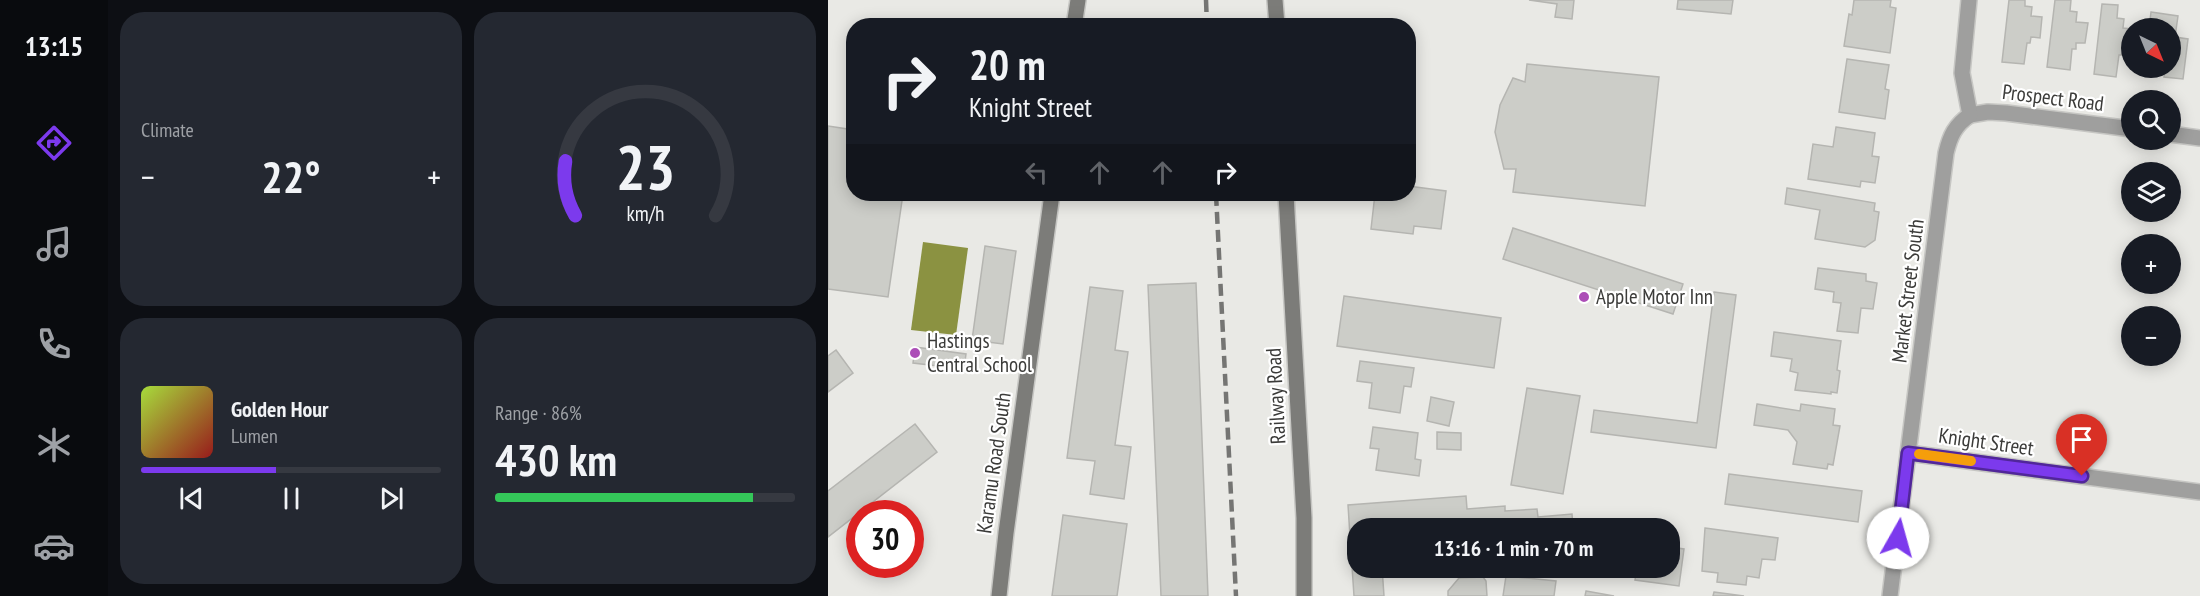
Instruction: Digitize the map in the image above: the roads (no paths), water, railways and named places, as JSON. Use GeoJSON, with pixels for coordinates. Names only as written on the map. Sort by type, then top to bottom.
{"type":"FeatureCollection","features":[{"type":"Feature","properties":{"kind":"street"},"geometry":{"type":"LineString","coordinates":[[1075,18],[1078,0]]}},
{"type":"Feature","properties":{"kind":"street"},"geometry":{"type":"LineString","coordinates":[[1275,0],[1276,18]]}},
{"type":"Feature","properties":{"kind":"street"},"geometry":{"type":"LineString","coordinates":[[1969,0],[1962,73],[1970,115]]}},
{"type":"Feature","properties":{"kind":"street","name":"Prospect Road"},"geometry":{"type":"LineString","coordinates":[[1970,115],[1988,112],[2006,113],[2121,128]]}},
{"type":"Feature","properties":{"kind":"street","name":"Market Street South"},"geometry":{"type":"LineString","coordinates":[[1890,596],[1946,153],[1953,131],[1970,115]]}},
{"type":"Feature","properties":{"kind":"street"},"geometry":{"type":"LineString","coordinates":[[2181,135],[2200,138]]}},
{"type":"Feature","properties":{"kind":"street","name":"Karamu Road South"},"geometry":{"type":"LineString","coordinates":[[999,596],[1051,201]]}},
{"type":"Feature","properties":{"kind":"street","name":"Railway Road"},"geometry":{"type":"LineString","coordinates":[[1286,201],[1304,518],[1304,596]]}},
{"type":"Feature","properties":{"kind":"street","name":"Knight Street"},"geometry":{"type":"LineString","coordinates":[[1908,453],[2200,492]]}},
{"type":"Feature","properties":{"kind":"railway"},"geometry":{"type":"LineString","coordinates":[[1206,0],[1207,18]]}},
{"type":"Feature","properties":{"kind":"railway"},"geometry":{"type":"LineString","coordinates":[[1216,201],[1236,596]]}},
{"type":"Feature","properties":{"kind":"place","name":"Apple Motor Inn"},"geometry":{"type":"Point","coordinates":[1584,297]}},
{"type":"Feature","properties":{"kind":"place","name":"Hastings Central School"},"geometry":{"type":"Point","coordinates":[915,353]}}]}
